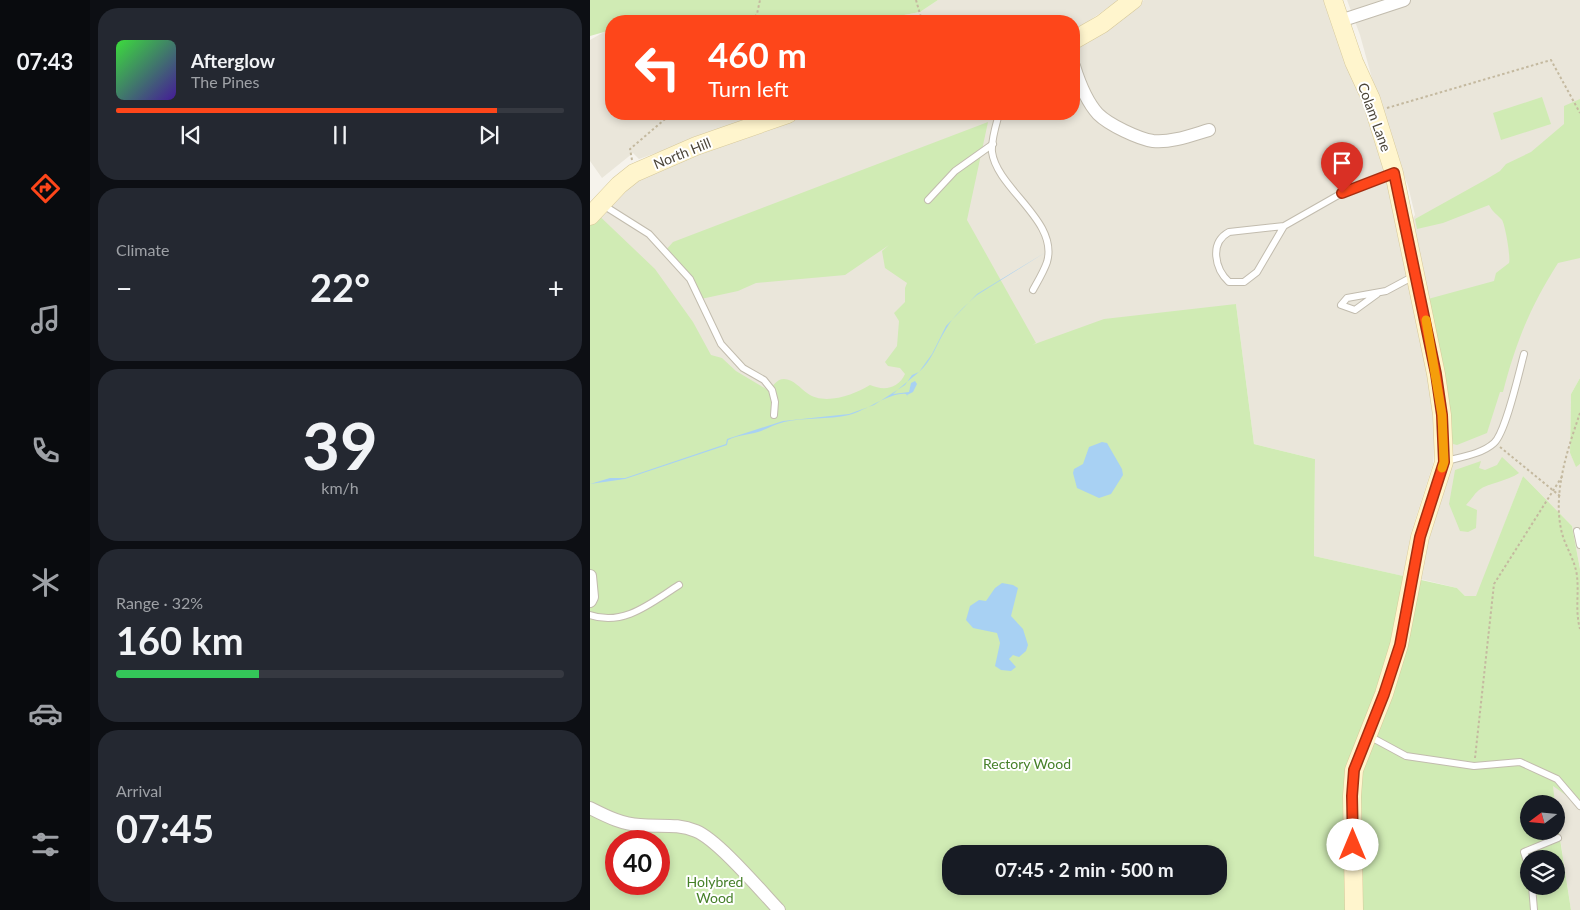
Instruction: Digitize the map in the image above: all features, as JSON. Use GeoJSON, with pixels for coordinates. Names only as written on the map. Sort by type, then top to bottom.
{"type":"FeatureCollection","features":[{"type":"Feature","properties":{"kind":"street"},"geometry":{"type":"LineString","coordinates":[[1080,37],[1102,24],[1132,0]]}},
{"type":"Feature","properties":{"kind":"street","name":"Colam Lane"},"geometry":{"type":"LineString","coordinates":[[1333,0],[1375,112],[1394,173],[1436,374],[1442,415],[1444,462],[1420,537],[1400,645],[1354,770],[1354,910]]}},
{"type":"Feature","properties":{"kind":"street"},"geometry":{"type":"LineString","coordinates":[[1340,22],[1404,0]]}},
{"type":"Feature","properties":{"kind":"street"},"geometry":{"type":"LineString","coordinates":[[1080,84],[1099,114],[1123,130],[1154,141],[1184,138],[1209,130]]}},
{"type":"Feature","properties":{"kind":"street","name":"North Hill"},"geometry":{"type":"LineString","coordinates":[[596,210],[619,185],[634,173],[696,146],[771,120]]}},
{"type":"Feature","properties":{"kind":"street"},"geometry":{"type":"LineString","coordinates":[[590,576],[592,597],[590,602]]}},
{"type":"Feature","properties":{"kind":"street"},"geometry":{"type":"LineString","coordinates":[[590,808],[615,821],[640,826],[673,825],[698,831],[724,852],[779,910]]}},
{"type":"Feature","properties":{"kind":"lane"},"geometry":{"type":"LineString","coordinates":[[998,120],[992,151],[997,169],[1036,219],[1048,245],[1047,263],[1033,290]]}},
{"type":"Feature","properties":{"kind":"lane"},"geometry":{"type":"LineString","coordinates":[[928,200],[955,171],[993,144]]}},
{"type":"Feature","properties":{"kind":"lane"},"geometry":{"type":"LineString","coordinates":[[1284,226],[1257,272],[1244,282],[1229,282],[1221,275],[1215,259],[1218,244],[1223,235],[1229,232],[1284,226],[1342,193],[1394,173]]}},
{"type":"Feature","properties":{"kind":"lane"},"geometry":{"type":"LineString","coordinates":[[596,210],[649,234],[690,279],[721,344],[743,368],[764,380],[772,390],[775,402],[774,415]]}},
{"type":"Feature","properties":{"kind":"lane"},"geometry":{"type":"LineString","coordinates":[[1377,294],[1370,302],[1355,310],[1341,305],[1347,298],[1377,294],[1404,283],[1416,274]]}},
{"type":"Feature","properties":{"kind":"lane"},"geometry":{"type":"LineString","coordinates":[[1444,462],[1485,450],[1495,443],[1503,425],[1524,354]]}},
{"type":"Feature","properties":{"kind":"lane"},"geometry":{"type":"LineString","coordinates":[[1578,531],[1580,545]]}},
{"type":"Feature","properties":{"kind":"lane"},"geometry":{"type":"LineString","coordinates":[[590,615],[603,620],[626,616],[679,585]]}},
{"type":"Feature","properties":{"kind":"lane"},"geometry":{"type":"LineString","coordinates":[[1368,736],[1406,756],[1474,766],[1520,762],[1557,778],[1580,806]]}},
{"type":"Feature","properties":{"kind":"lane"},"geometry":{"type":"LineString","coordinates":[[1529,850],[1553,840]]}},
{"type":"Feature","properties":{"kind":"lane"},"geometry":{"type":"LineString","coordinates":[[1533,895],[1534,910]]}},
{"type":"Feature","properties":{"kind":"path"},"geometry":{"type":"LineString","coordinates":[[756,15],[760,0]]}},
{"type":"Feature","properties":{"kind":"path"},"geometry":{"type":"LineString","coordinates":[[916,0],[920,15]]}},
{"type":"Feature","properties":{"kind":"path"},"geometry":{"type":"LineString","coordinates":[[1375,112],[1551,60],[1580,113]]}},
{"type":"Feature","properties":{"kind":"path"},"geometry":{"type":"LineString","coordinates":[[634,173],[630,149],[664,120]]}},
{"type":"Feature","properties":{"kind":"path"},"geometry":{"type":"LineString","coordinates":[[1580,413],[1569,447],[1560,496],[1561,530],[1571,553],[1577,574],[1576,615],[1580,629]]}},
{"type":"Feature","properties":{"kind":"path"},"geometry":{"type":"LineString","coordinates":[[1495,443],[1560,496]]}},
{"type":"Feature","properties":{"kind":"path"},"geometry":{"type":"LineString","coordinates":[[1474,766],[1494,584],[1563,475]]}},
{"type":"Feature","properties":{"kind":"shaded area"},"geometry":{"type":"Polygon","coordinates":[[[938,0],[1119,0],[1080,27],[1080,15],[904,15],[920,12],[938,0]]]}},
{"type":"Feature","properties":{"kind":"shaded area"},"geometry":{"type":"Polygon","coordinates":[[[1144,0],[1325,0],[1381,142],[1415,299],[1429,384],[1435,439],[1433,464],[1411,533],[1403,576],[1314,556],[1315,459],[1254,444],[1236,304],[854,419],[808,420],[745,435],[731,451],[773,579],[590,226],[603,209],[640,177],[713,147],[789,120],[1080,120],[1080,45],[1103,31],[1144,0]]]}},
{"type":"Feature","properties":{"kind":"shaded area"},"geometry":{"type":"Polygon","coordinates":[[[1347,0],[1580,0],[1580,378],[1571,394],[1570,453],[1576,466],[1580,464],[1580,569],[1572,526],[1523,476],[1477,596],[1465,596],[1457,588],[1420,579],[1425,537],[1445,471],[1409,223],[1415,215],[1408,186],[1383,118],[1360,35],[1347,0]]]}},
{"type":"Feature","properties":{"kind":"shaded area"},"geometry":{"type":"Polygon","coordinates":[[[605,31],[605,120],[749,120],[639,159],[633,153],[602,178],[590,161],[590,40],[605,31]]]}},
{"type":"Feature","properties":{"kind":"shaded area"},"geometry":{"type":"Polygon","coordinates":[[[1552,785],[1580,803],[1580,910],[1571,910],[1565,871],[1565,850],[1562,850],[1560,840],[1565,840],[1565,795],[1554,795],[1552,785]]]}},
{"type":"Feature","properties":{"kind":"green space"},"geometry":{"type":"Polygon","coordinates":[[[590,0],[938,0],[920,12],[904,15],[605,15],[605,32],[590,36],[590,0]]]}},
{"type":"Feature","properties":{"kind":"green space"},"geometry":{"type":"Polygon","coordinates":[[[1542,97],[1551,124],[1501,140],[1493,113],[1542,97]]]}},
{"type":"Feature","properties":{"kind":"green space"},"geometry":{"type":"Polygon","coordinates":[[[1580,99],[1580,258],[1558,263],[1539,295],[1525,325],[1487,433],[1457,445],[1453,444],[1428,299],[1494,281],[1496,273],[1509,263],[1505,228],[1502,220],[1489,205],[1443,223],[1417,229],[1415,219],[1500,171],[1506,164],[1531,152],[1564,124],[1564,106],[1580,99]]]}},
{"type":"Feature","properties":{"kind":"green space"},"geometry":{"type":"Polygon","coordinates":[[[988,122],[967,220],[1036,343],[1032,345],[1104,319],[1236,304],[1254,444],[1315,459],[1314,556],[1457,588],[1465,596],[1476,596],[1523,476],[1572,526],[1580,569],[1580,805],[1553,786],[1554,795],[1520,795],[1520,840],[1560,840],[1562,850],[1520,850],[1520,895],[1565,895],[1565,871],[1571,910],[590,910],[590,207],[655,269],[693,322],[711,355],[722,358],[736,371],[768,390],[779,380],[787,379],[814,397],[822,399],[839,398],[870,385],[880,388],[895,386],[905,374],[900,368],[888,366],[885,362],[897,346],[899,321],[894,313],[905,302],[907,283],[885,268],[882,251],[889,245],[845,275],[756,283],[738,291],[701,299],[665,251],[673,242],[988,122]]]}},
{"type":"Feature","properties":{"kind":"green space"},"geometry":{"type":"Polygon","coordinates":[[[1580,378],[1580,464],[1576,467],[1570,453],[1571,394],[1580,378]]]}},
{"type":"Feature","properties":{"kind":"green space"},"geometry":{"type":"Polygon","coordinates":[[[1502,457],[1519,473],[1477,492],[1466,505],[1477,510],[1476,528],[1468,532],[1460,531],[1449,504],[1455,470],[1481,461],[1479,468],[1485,470],[1497,465],[1502,457]]]}},
{"type":"Feature","properties":{"kind":"water"},"geometry":{"type":"Polygon","coordinates":[[[1046,252],[977,295],[969,302],[977,294],[1046,252]]]}},
{"type":"Feature","properties":{"kind":"water"},"geometry":{"type":"Polygon","coordinates":[[[953,319],[924,368],[919,372],[932,354],[946,326],[953,319]]]}},
{"type":"Feature","properties":{"kind":"water"},"geometry":{"type":"Polygon","coordinates":[[[919,372],[916,375],[908,381],[912,375],[919,372]]]}},
{"type":"Feature","properties":{"kind":"water"},"geometry":{"type":"Polygon","coordinates":[[[915,381],[917,384],[913,392],[907,395],[908,397],[906,394],[900,394],[879,402],[897,390],[893,394],[909,392],[911,383],[915,381]]]}},
{"type":"Feature","properties":{"kind":"water"},"geometry":{"type":"Polygon","coordinates":[[[868,407],[841,417],[792,420],[849,414],[868,407]]]}},
{"type":"Feature","properties":{"kind":"water"},"geometry":{"type":"Polygon","coordinates":[[[792,420],[758,432],[732,438],[728,440],[727,445],[625,479],[590,484],[610,478],[625,478],[726,444],[727,439],[783,421],[792,420]]]}},
{"type":"Feature","properties":{"kind":"water"},"geometry":{"type":"Polygon","coordinates":[[[1102,442],[1107,443],[1122,469],[1123,475],[1111,494],[1099,498],[1077,488],[1073,473],[1074,469],[1083,464],[1089,447],[1102,442]]]}},
{"type":"Feature","properties":{"kind":"water"},"geometry":{"type":"Polygon","coordinates":[[[1002,583],[1018,588],[1011,616],[1023,629],[1028,645],[1026,651],[1019,657],[1013,655],[1009,659],[1016,667],[1011,671],[1001,670],[995,666],[1000,643],[997,633],[973,628],[966,620],[970,606],[979,600],[986,601],[995,588],[1002,583]]]}},
{"type":"Feature","properties":{"kind":"slow traffic"},"geometry":{"type":"LineString","coordinates":[[1426,320],[1442,415],[1444,462],[1442,468]]}},
{"type":"Feature","properties":{"kind":"route"},"geometry":{"type":"LineString","coordinates":[[1342,193],[1394,173],[1436,374],[1442,415],[1444,462],[1420,537],[1400,645],[1384,694],[1354,770],[1352,796],[1353,845]]}},
{"type":"Feature","properties":{"kind":"park label","name":"Rectory Wood"},"geometry":{"type":"Point","coordinates":[1027,763]}},
{"type":"Feature","properties":{"kind":"park label","name":"Holybred Wood"},"geometry":{"type":"Point","coordinates":[715,890]}}]}
